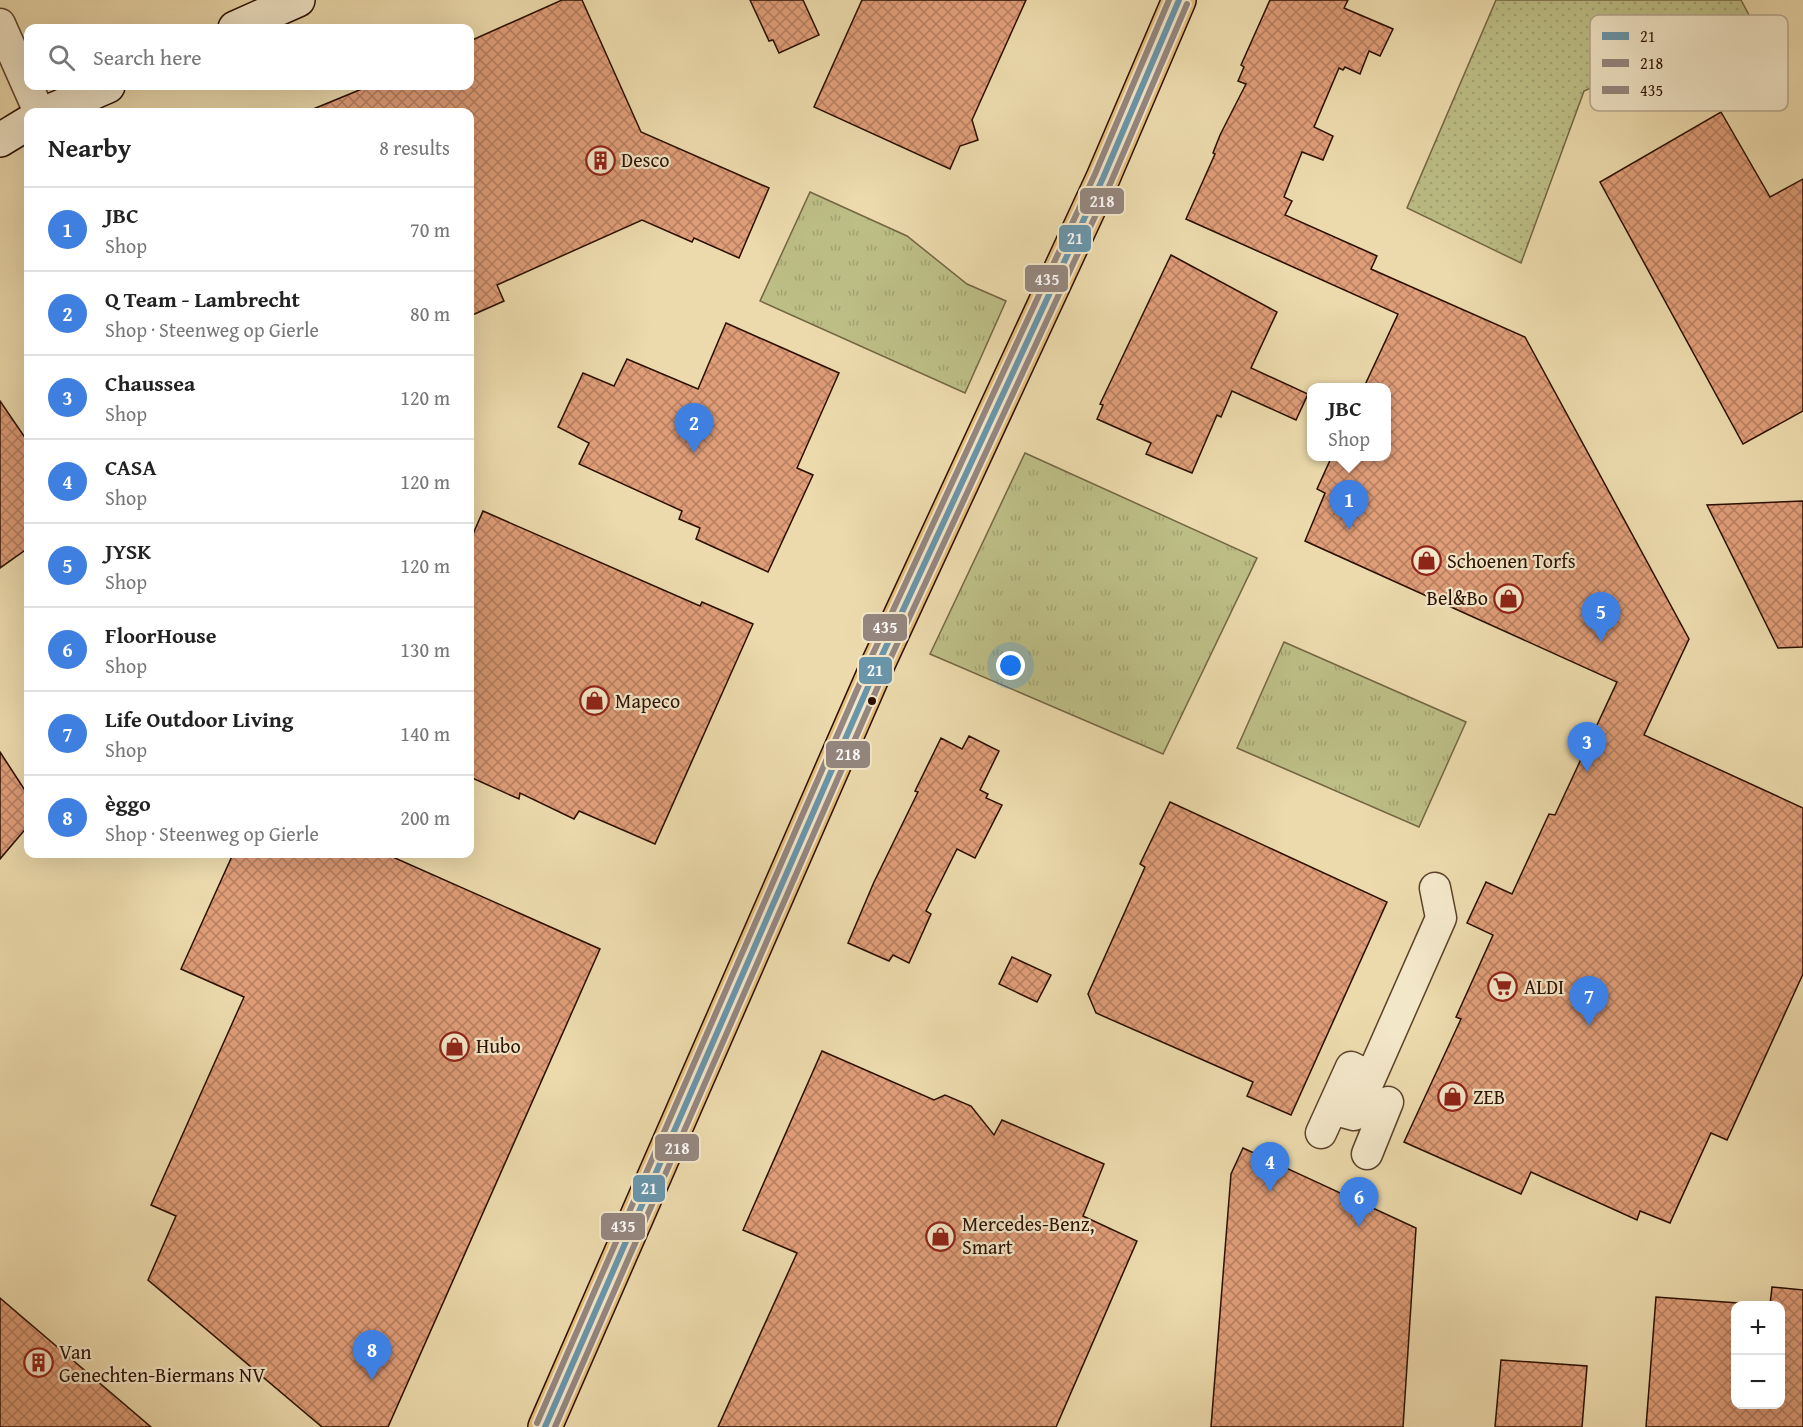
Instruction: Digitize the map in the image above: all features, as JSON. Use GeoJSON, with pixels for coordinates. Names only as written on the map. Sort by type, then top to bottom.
{"type":"FeatureCollection","features":[{"type":"Feature","properties":{"kind":"main road"},"geometry":{"type":"LineString","coordinates":[[545,1427],[879,664],[1103,178],[1179,0]]}},
{"type":"Feature","properties":{"kind":"street"},"geometry":{"type":"LineString","coordinates":[[244,24],[298,0]]}},
{"type":"Feature","properties":{"kind":"street"},"geometry":{"type":"LineString","coordinates":[[0,24],[24,78]]}},
{"type":"Feature","properties":{"kind":"street"},"geometry":{"type":"LineString","coordinates":[[29,90],[37,108]]}},
{"type":"Feature","properties":{"kind":"street"},"geometry":{"type":"LineString","coordinates":[[57,108],[99,90]]}},
{"type":"Feature","properties":{"kind":"street"},"geometry":{"type":"LineString","coordinates":[[0,140],[24,125]]}},
{"type":"Feature","properties":{"kind":"street"},"geometry":{"type":"LineString","coordinates":[[1382,1053],[1331,1067],[1314,1130],[1351,1067],[1359,1071],[1343,1112],[1354,1115],[1382,1053],[1441,918],[1435,888]]}},
{"type":"Feature","properties":{"kind":"street"},"geometry":{"type":"LineString","coordinates":[[1367,1154],[1391,1093],[1382,1053]]}},
{"type":"Feature","properties":{"kind":"green space"},"geometry":{"type":"Polygon","coordinates":[[[1496,0],[1741,0],[1749,15],[1590,15],[1590,88],[1584,91],[1521,263],[1407,208],[1496,0]]]}},
{"type":"Feature","properties":{"kind":"green space"},"geometry":{"type":"Polygon","coordinates":[[[810,192],[907,236],[967,284],[1006,301],[965,393],[760,301],[810,192]]]}},
{"type":"Feature","properties":{"kind":"green space"},"geometry":{"type":"Polygon","coordinates":[[[1025,453],[1257,558],[1163,754],[930,654],[1025,453]]]}},
{"type":"Feature","properties":{"kind":"green space"},"geometry":{"type":"Polygon","coordinates":[[[1284,642],[1466,722],[1419,827],[1237,748],[1284,642]]]}},
{"type":"Feature","properties":{"kind":"building","name":"Desco"},"geometry":{"type":"Polygon","coordinates":[[[562,0],[582,0],[641,132],[769,188],[739,258],[694,238],[692,242],[642,220],[497,285],[504,301],[474,314],[474,108],[316,108],[359,90],[474,90],[474,39],[562,0]]]}},
{"type":"Feature","properties":{"kind":"building"},"geometry":{"type":"Polygon","coordinates":[[[750,0],[803,0],[819,35],[779,53],[773,40],[769,41],[750,0]]]}},
{"type":"Feature","properties":{"kind":"building"},"geometry":{"type":"Polygon","coordinates":[[[862,0],[1026,0],[972,120],[978,140],[960,146],[950,169],[814,107],[862,0]]]}},
{"type":"Feature","properties":{"kind":"building"},"geometry":{"type":"Polygon","coordinates":[[[1270,0],[1348,0],[1344,8],[1393,29],[1380,56],[1369,51],[1360,74],[1345,67],[1343,70],[1339,68],[1314,127],[1333,136],[1323,160],[1302,152],[1284,197],[1292,201],[1285,215],[1377,256],[1371,269],[1525,337],[1689,639],[1644,735],[1803,808],[1803,974],[1727,1140],[1711,1133],[1670,1223],[1640,1211],[1637,1220],[1531,1172],[1521,1194],[1404,1142],[1461,1019],[1456,1017],[1493,935],[1467,923],[1486,882],[1512,894],[1549,814],[1555,815],[1617,682],[1305,541],[1325,493],[1317,489],[1330,461],[1391,461],[1391,383],[1366,383],[1398,314],[1186,219],[1215,154],[1213,153],[1220,135],[1246,84],[1238,81],[1244,67],[1241,65],[1270,0]]]}},
{"type":"Feature","properties":{"kind":"building"},"geometry":{"type":"Polygon","coordinates":[[[1721,112],[1770,197],[1803,179],[1803,411],[1743,444],[1600,182],[1721,112]]]}},
{"type":"Feature","properties":{"kind":"building"},"geometry":{"type":"Polygon","coordinates":[[[1171,255],[1277,312],[1251,368],[1307,394],[1296,420],[1232,391],[1221,417],[1217,415],[1192,473],[1146,454],[1151,443],[1097,419],[1103,405],[1100,404],[1171,255]]]}},
{"type":"Feature","properties":{"kind":"building"},"geometry":{"type":"Polygon","coordinates":[[[726,323],[839,373],[797,468],[813,475],[768,572],[696,539],[700,528],[679,519],[682,511],[579,464],[589,443],[558,427],[583,373],[614,386],[627,359],[698,389],[726,323]]]}},
{"type":"Feature","properties":{"kind":"building"},"geometry":{"type":"Polygon","coordinates":[[[0,401],[24,436],[24,551],[0,568],[0,401]]]}},
{"type":"Feature","properties":{"kind":"building"},"geometry":{"type":"Polygon","coordinates":[[[1803,501],[1803,647],[1778,648],[1707,505],[1803,501]]]}},
{"type":"Feature","properties":{"kind":"building","name":"Mapeco"},"geometry":{"type":"Polygon","coordinates":[[[483,511],[700,606],[702,602],[753,624],[655,844],[579,811],[574,819],[520,793],[519,799],[474,779],[474,532],[483,511]]]}},
{"type":"Feature","properties":{"kind":"building"},"geometry":{"type":"Polygon","coordinates":[[[969,736],[999,751],[980,790],[988,794],[986,798],[1002,805],[975,858],[957,849],[926,911],[931,914],[909,963],[893,955],[889,961],[848,943],[941,738],[962,749],[969,736]]]}},
{"type":"Feature","properties":{"kind":"building"},"geometry":{"type":"Polygon","coordinates":[[[0,752],[24,789],[24,831],[0,859],[0,752]]]}},
{"type":"Feature","properties":{"kind":"building"},"geometry":{"type":"Polygon","coordinates":[[[1170,802],[1387,902],[1291,1115],[1247,1096],[1253,1082],[1096,1013],[1088,994],[1145,867],[1140,864],[1170,802]]]}},
{"type":"Feature","properties":{"kind":"building"},"geometry":{"type":"Polygon","coordinates":[[[231,858],[395,858],[600,949],[388,1427],[322,1427],[148,1280],[176,1216],[151,1205],[244,997],[181,969],[231,858]]]}},
{"type":"Feature","properties":{"kind":"building"},"geometry":{"type":"Polygon","coordinates":[[[1012,957],[1051,975],[1037,1002],[999,984],[1012,957]]]}},
{"type":"Feature","properties":{"kind":"building","name":"Mercedes-Benz, Smart"},"geometry":{"type":"Polygon","coordinates":[[[822,1051],[934,1100],[945,1095],[971,1106],[994,1135],[1002,1120],[1104,1164],[1083,1216],[1137,1241],[1056,1427],[718,1427],[797,1253],[743,1230],[822,1051]]]}},
{"type":"Feature","properties":{"kind":"building"},"geometry":{"type":"Polygon","coordinates":[[[1243,1148],[1416,1228],[1403,1427],[1211,1427],[1231,1174],[1243,1148]]]}},
{"type":"Feature","properties":{"kind":"building"},"geometry":{"type":"Polygon","coordinates":[[[1772,1287],[1803,1290],[1803,1427],[1646,1427],[1656,1297],[1731,1302],[1731,1409],[1785,1409],[1785,1301],[1770,1301],[1772,1287]]]}},
{"type":"Feature","properties":{"kind":"building","name":"Van Genechten-Biermans NV"},"geometry":{"type":"Polygon","coordinates":[[[0,1298],[151,1427],[0,1427],[0,1298]]]}},
{"type":"Feature","properties":{"kind":"building"},"geometry":{"type":"Polygon","coordinates":[[[1501,1360],[1587,1366],[1582,1427],[1495,1427],[1501,1360]]]}},
{"type":"Feature","properties":{"kind":"transit line","name":"435"},"geometry":{"type":"LineString","coordinates":[[537,1423],[870,660],[1095,174],[1169,0]]}},
{"type":"Feature","properties":{"kind":"transit line","name":"21"},"geometry":{"type":"LineString","coordinates":[[545,1427],[878,664],[1103,178],[1179,0]]}},
{"type":"Feature","properties":{"kind":"transit line","name":"218"},"geometry":{"type":"LineString","coordinates":[[555,1427],[886,668],[1111,182],[1187,4]]}},
{"type":"Feature","properties":{"kind":"place","name":"Desco"},"geometry":{"type":"Point","coordinates":[600,160]}},
{"type":"Feature","properties":{"kind":"place","name":"Q Team - Lambrecht"},"geometry":{"type":"Point","coordinates":[694,453]}},
{"type":"Feature","properties":{"kind":"place","name":"JBC"},"geometry":{"type":"Point","coordinates":[1349,530]}},
{"type":"Feature","properties":{"kind":"place","name":"Schoenen Torfs"},"geometry":{"type":"Point","coordinates":[1426,561]}},
{"type":"Feature","properties":{"kind":"place","name":"Bel&Bo"},"geometry":{"type":"Point","coordinates":[1509,598]}},
{"type":"Feature","properties":{"kind":"place","name":"JYSK"},"geometry":{"type":"Point","coordinates":[1601,642]}},
{"type":"Feature","properties":{"kind":"place","name":"Mapeco"},"geometry":{"type":"Point","coordinates":[594,701]}},
{"type":"Feature","properties":{"kind":"place","name":"Chaussea"},"geometry":{"type":"Point","coordinates":[1587,772]}},
{"type":"Feature","properties":{"kind":"place","name":"ALDI"},"geometry":{"type":"Point","coordinates":[1503,987]}},
{"type":"Feature","properties":{"kind":"place","name":"Life Outdoor Living"},"geometry":{"type":"Point","coordinates":[1589,1026]}},
{"type":"Feature","properties":{"kind":"place","name":"Hubo"},"geometry":{"type":"Point","coordinates":[455,1046]}},
{"type":"Feature","properties":{"kind":"place","name":"ZEB"},"geometry":{"type":"Point","coordinates":[1452,1097]}},
{"type":"Feature","properties":{"kind":"place","name":"CASA"},"geometry":{"type":"Point","coordinates":[1270,1192]}},
{"type":"Feature","properties":{"kind":"place","name":"FloorHouse"},"geometry":{"type":"Point","coordinates":[1359,1227]}},
{"type":"Feature","properties":{"kind":"place","name":"Mercedes-Benz, Smart"},"geometry":{"type":"Point","coordinates":[941,1236]}},
{"type":"Feature","properties":{"kind":"place","name":"Van Genechten-Biermans NV"},"geometry":{"type":"Point","coordinates":[38,1363]}},
{"type":"Feature","properties":{"kind":"place","name":"èggo"},"geometry":{"type":"Point","coordinates":[372,1380]}}]}
